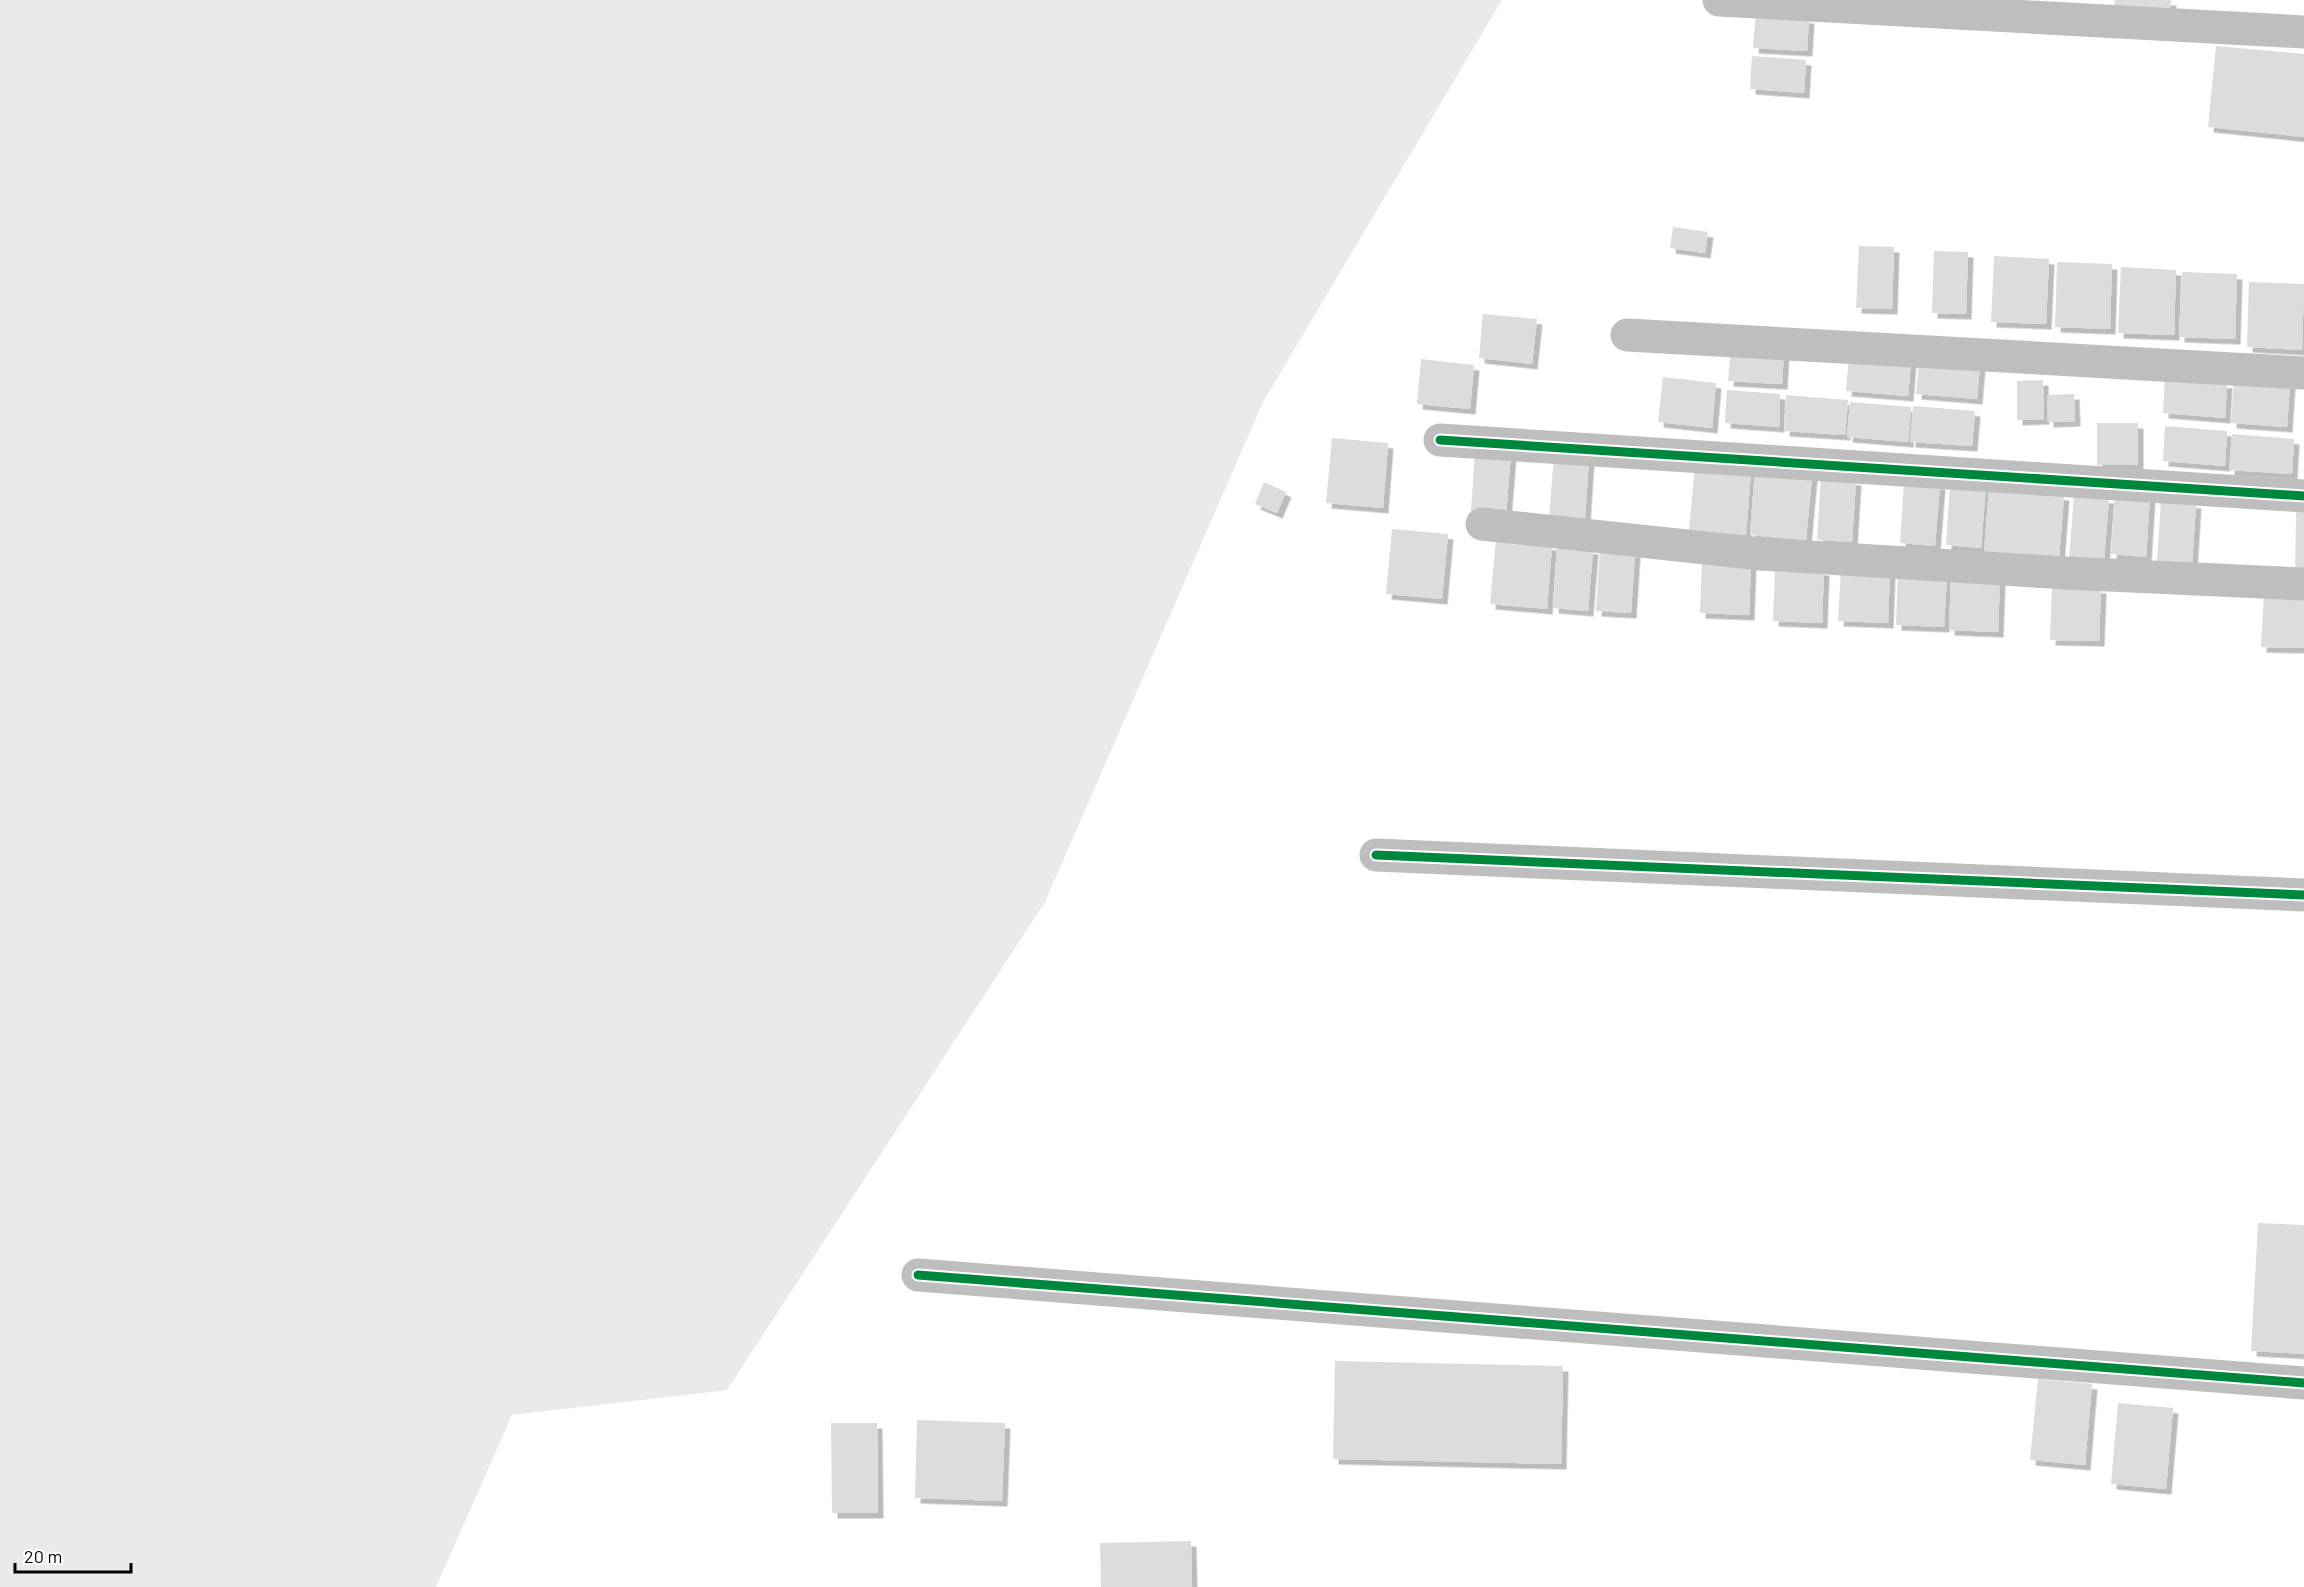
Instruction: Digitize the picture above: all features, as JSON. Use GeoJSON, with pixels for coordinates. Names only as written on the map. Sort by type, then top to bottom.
{"type":"FeatureCollection","features":[{"type":"Feature","properties":{"kind":"street"},"geometry":{"type":"LineString","coordinates":[[1719,0],[2304,32]]}},
{"type":"Feature","properties":{"kind":"street"},"geometry":{"type":"LineString","coordinates":[[1627,335],[2304,373]]}},
{"type":"Feature","properties":{"kind":"street"},"geometry":{"type":"LineString","coordinates":[[1440,440],[2304,496]]}},
{"type":"Feature","properties":{"kind":"street"},"geometry":{"type":"LineString","coordinates":[[1482,524],[1761,554],[2066,573],[2304,584]]}},
{"type":"Feature","properties":{"kind":"street"},"geometry":{"type":"LineString","coordinates":[[1376,855],[2304,895]]}},
{"type":"Feature","properties":{"kind":"street"},"geometry":{"type":"LineString","coordinates":[[918,1275],[2304,1383]]}},
{"type":"Feature","properties":{"kind":"shaded area"},"geometry":{"type":"Polygon","coordinates":[[[0,0],[1502,0],[1263,402],[1045,902],[727,1390],[512,1415],[436,1587],[0,1587],[0,0]]]}},
{"type":"Feature","properties":{"kind":"building"},"geometry":{"type":"Polygon","coordinates":[[[2115,0],[2171,0],[2170,12],[2114,9],[2115,0]]]}},
{"type":"Feature","properties":{"kind":"building"},"geometry":{"type":"Polygon","coordinates":[[[1756,14],[1809,18],[1807,51],[1753,48],[1756,14]]]}},
{"type":"Feature","properties":{"kind":"building"},"geometry":{"type":"Polygon","coordinates":[[[2216,46],[2304,54],[2304,137],[2208,127],[2216,46]]]}},
{"type":"Feature","properties":{"kind":"building"},"geometry":{"type":"Polygon","coordinates":[[[1752,56],[1806,60],[1804,93],[1750,89],[1752,56]]]}},
{"type":"Feature","properties":{"kind":"building"},"geometry":{"type":"Polygon","coordinates":[[[1673,227],[1708,232],[1705,253],[1670,248],[1673,227]]]}},
{"type":"Feature","properties":{"kind":"building"},"geometry":{"type":"Polygon","coordinates":[[[1859,246],[1894,247],[1892,309],[1856,308],[1859,246]]]}},
{"type":"Feature","properties":{"kind":"building"},"geometry":{"type":"Polygon","coordinates":[[[1934,251],[1968,252],[1966,314],[1932,313],[1934,251]]]}},
{"type":"Feature","properties":{"kind":"building"},"geometry":{"type":"Polygon","coordinates":[[[1994,256],[2049,259],[2046,324],[1991,322],[1994,256]]]}},
{"type":"Feature","properties":{"kind":"building"},"geometry":{"type":"Polygon","coordinates":[[[2057,262],[2112,264],[2110,329],[2055,327],[2057,262]]]}},
{"type":"Feature","properties":{"kind":"building"},"geometry":{"type":"Polygon","coordinates":[[[2121,267],[2176,270],[2174,335],[2118,333],[2121,267]]]}},
{"type":"Feature","properties":{"kind":"building"},"geometry":{"type":"Polygon","coordinates":[[[2182,272],[2237,274],[2235,339],[2179,337],[2182,272]]]}},
{"type":"Feature","properties":{"kind":"building"},"geometry":{"type":"Polygon","coordinates":[[[2249,282],[2304,284],[2302,350],[2247,347],[2249,282]]]}},
{"type":"Feature","properties":{"kind":"building"},"geometry":{"type":"Polygon","coordinates":[[[1483,314],[1537,319],[1532,364],[1479,358],[1483,314]]]}},
{"type":"Feature","properties":{"kind":"building"},"geometry":{"type":"Polygon","coordinates":[[[1731,347],[1784,351],[1782,384],[1728,381],[1731,347]]]}},
{"type":"Feature","properties":{"kind":"building"},"geometry":{"type":"Polygon","coordinates":[[[1849,356],[1911,361],[1908,396],[1846,391],[1849,356]]]}},
{"type":"Feature","properties":{"kind":"building"},"geometry":{"type":"Polygon","coordinates":[[[1421,359],[1474,365],[1470,409],[1417,404],[1421,359]]]}},
{"type":"Feature","properties":{"kind":"building"},"geometry":{"type":"Polygon","coordinates":[[[1919,359],[1980,364],[1977,399],[1916,394],[1919,359]]]}},
{"type":"Feature","properties":{"kind":"building"},"geometry":{"type":"Polygon","coordinates":[[[1663,377],[1716,383],[1712,428],[1658,422],[1663,377]]]}},
{"type":"Feature","properties":{"kind":"building"},"geometry":{"type":"Polygon","coordinates":[[[2165,378],[2227,383],[2225,418],[2163,413],[2165,378]]]}},
{"type":"Feature","properties":{"kind":"building"},"geometry":{"type":"Polygon","coordinates":[[[2234,379],[2290,383],[2287,427],[2231,423],[2234,379]]]}},
{"type":"Feature","properties":{"kind":"building"},"geometry":{"type":"Polygon","coordinates":[[[2043,380],[2044,419],[2017,420],[2017,381],[2043,380]]]}},
{"type":"Feature","properties":{"kind":"building"},"geometry":{"type":"Polygon","coordinates":[[[1727,390],[1780,394],[1779,427],[1725,423],[1727,390]]]}},
{"type":"Feature","properties":{"kind":"building"},"geometry":{"type":"Polygon","coordinates":[[[2074,394],[2075,421],[2048,422],[2047,395],[2074,394]]]}},
{"type":"Feature","properties":{"kind":"building"},"geometry":{"type":"Polygon","coordinates":[[[1786,395],[1848,400],[1845,435],[1784,431],[1786,395]]]}},
{"type":"Feature","properties":{"kind":"building"},"geometry":{"type":"Polygon","coordinates":[[[1850,402],[1911,407],[1908,442],[1847,437],[1850,402]]]}},
{"type":"Feature","properties":{"kind":"building"},"geometry":{"type":"Polygon","coordinates":[[[1913,406],[1975,411],[1972,446],[1910,442],[1913,406]]]}},
{"type":"Feature","properties":{"kind":"building"},"geometry":{"type":"Polygon","coordinates":[[[2097,423],[2138,423],[2138,465],[2097,465],[2097,423]]]}},
{"type":"Feature","properties":{"kind":"building"},"geometry":{"type":"Polygon","coordinates":[[[2165,426],[2227,431],[2225,466],[2163,461],[2165,426]]]}},
{"type":"Feature","properties":{"kind":"building"},"geometry":{"type":"Polygon","coordinates":[[[2232,434],[2294,439],[2292,474],[2229,470],[2232,434]]]}},
{"type":"Feature","properties":{"kind":"building"},"geometry":{"type":"Polygon","coordinates":[[[1332,438],[1388,443],[1383,508],[1326,503],[1332,438]]]}},
{"type":"Feature","properties":{"kind":"building"},"geometry":{"type":"Polygon","coordinates":[[[1475,450],[1511,453],[1506,515],[1471,512],[1475,450]]]}},
{"type":"Feature","properties":{"kind":"building"},"geometry":{"type":"Polygon","coordinates":[[[1554,455],[1589,458],[1585,520],[1549,518],[1554,455]]]}},
{"type":"Feature","properties":{"kind":"building"},"geometry":{"type":"Polygon","coordinates":[[[1695,465],[1751,470],[1746,535],[1689,530],[1695,465]]]}},
{"type":"Feature","properties":{"kind":"building"},"geometry":{"type":"Polygon","coordinates":[[[1755,470],[1812,475],[1806,540],[1750,535],[1755,470]]]}},
{"type":"Feature","properties":{"kind":"building"},"geometry":{"type":"Polygon","coordinates":[[[1821,477],[1856,480],[1852,542],[1817,540],[1821,477]]]}},
{"type":"Feature","properties":{"kind":"building"},"geometry":{"type":"Polygon","coordinates":[[[1904,481],[1940,484],[1935,546],[1900,543],[1904,481]]]}},
{"type":"Feature","properties":{"kind":"building"},"geometry":{"type":"Polygon","coordinates":[[[1264,482],[1286,492],[1277,513],[1255,504],[1264,482]]]}},
{"type":"Feature","properties":{"kind":"building"},"geometry":{"type":"Polygon","coordinates":[[[1950,483],[1986,485],[1981,548],[1946,545],[1950,483]]]}},
{"type":"Feature","properties":{"kind":"building"},"geometry":{"type":"Polygon","coordinates":[[[1989,489],[2064,495],[2059,559],[1984,553],[1989,489]]]}},
{"type":"Feature","properties":{"kind":"building"},"geometry":{"type":"Polygon","coordinates":[[[2115,492],[2150,495],[2146,557],[2111,554],[2115,492]]]}},
{"type":"Feature","properties":{"kind":"building"},"geometry":{"type":"Polygon","coordinates":[[[2074,496],[2109,498],[2104,561],[2069,558],[2074,496]]]}},
{"type":"Feature","properties":{"kind":"building"},"geometry":{"type":"Polygon","coordinates":[[[2161,500],[2196,503],[2192,565],[2157,562],[2161,500]]]}},
{"type":"Feature","properties":{"kind":"building"},"geometry":{"type":"Polygon","coordinates":[[[2296,512],[2304,512],[2304,574],[2295,574],[2296,512]]]}},
{"type":"Feature","properties":{"kind":"building"},"geometry":{"type":"Polygon","coordinates":[[[1392,529],[1448,534],[1442,599],[1386,594],[1392,529]]]}},
{"type":"Feature","properties":{"kind":"building"},"geometry":{"type":"Polygon","coordinates":[[[1496,539],[1552,545],[1547,609],[1490,604],[1496,539]]]}},
{"type":"Feature","properties":{"kind":"building"},"geometry":{"type":"Polygon","coordinates":[[[1557,546],[1593,549],[1588,611],[1553,608],[1557,546]]]}},
{"type":"Feature","properties":{"kind":"building"},"geometry":{"type":"Polygon","coordinates":[[[1600,549],[1635,552],[1631,613],[1596,611],[1600,549]]]}},
{"type":"Feature","properties":{"kind":"building"},"geometry":{"type":"Polygon","coordinates":[[[1702,559],[1751,561],[1749,615],[1700,613],[1702,559]]]}},
{"type":"Feature","properties":{"kind":"building"},"geometry":{"type":"Polygon","coordinates":[[[1841,567],[1890,569],[1888,623],[1838,621],[1841,567]]]}},
{"type":"Feature","properties":{"kind":"building"},"geometry":{"type":"Polygon","coordinates":[[[1775,568],[1824,570],[1822,623],[1773,621],[1775,568]]]}},
{"type":"Feature","properties":{"kind":"building"},"geometry":{"type":"Polygon","coordinates":[[[1898,571],[1947,573],[1944,627],[1896,625],[1898,571]]]}},
{"type":"Feature","properties":{"kind":"building"},"geometry":{"type":"Polygon","coordinates":[[[1951,576],[2000,578],[1998,632],[1949,630],[1951,576]]]}},
{"type":"Feature","properties":{"kind":"building"},"geometry":{"type":"Polygon","coordinates":[[[2052,586],[2101,588],[2099,641],[2050,640],[2052,586]]]}},
{"type":"Feature","properties":{"kind":"building"},"geometry":{"type":"Polygon","coordinates":[[[2264,593],[2304,595],[2304,648],[2261,647],[2264,593]]]}},
{"type":"Feature","properties":{"kind":"building"},"geometry":{"type":"Polygon","coordinates":[[[2258,1223],[2304,1225],[2304,1354],[2251,1351],[2258,1223]]]}},
{"type":"Feature","properties":{"kind":"building"},"geometry":{"type":"Polygon","coordinates":[[[1335,1361],[1563,1366],[1561,1464],[1333,1459],[1335,1361]]]}},
{"type":"Feature","properties":{"kind":"building"},"geometry":{"type":"Polygon","coordinates":[[[2038,1379],[2092,1384],[2085,1465],[2030,1460],[2038,1379]]]}},
{"type":"Feature","properties":{"kind":"building"},"geometry":{"type":"Polygon","coordinates":[[[2118,1403],[2173,1408],[2166,1489],[2111,1484],[2118,1403]]]}},
{"type":"Feature","properties":{"kind":"building"},"geometry":{"type":"Polygon","coordinates":[[[917,1420],[1005,1423],[1002,1501],[915,1498],[917,1420]]]}},
{"type":"Feature","properties":{"kind":"building"},"geometry":{"type":"Polygon","coordinates":[[[831,1423],[877,1423],[878,1513],[832,1513],[831,1423]]]}},
{"type":"Feature","properties":{"kind":"building"},"geometry":{"type":"Polygon","coordinates":[[[1191,1541],[1192,1587],[1101,1587],[1100,1543],[1191,1541]]]}},
{"type":"Feature","properties":{"kind":"cycle path"},"geometry":{"type":"LineString","coordinates":[[1440,440],[2304,496]]}},
{"type":"Feature","properties":{"kind":"cycle path"},"geometry":{"type":"LineString","coordinates":[[1376,855],[2304,895]]}},
{"type":"Feature","properties":{"kind":"cycle path"},"geometry":{"type":"LineString","coordinates":[[918,1275],[2304,1383]]}}]}
